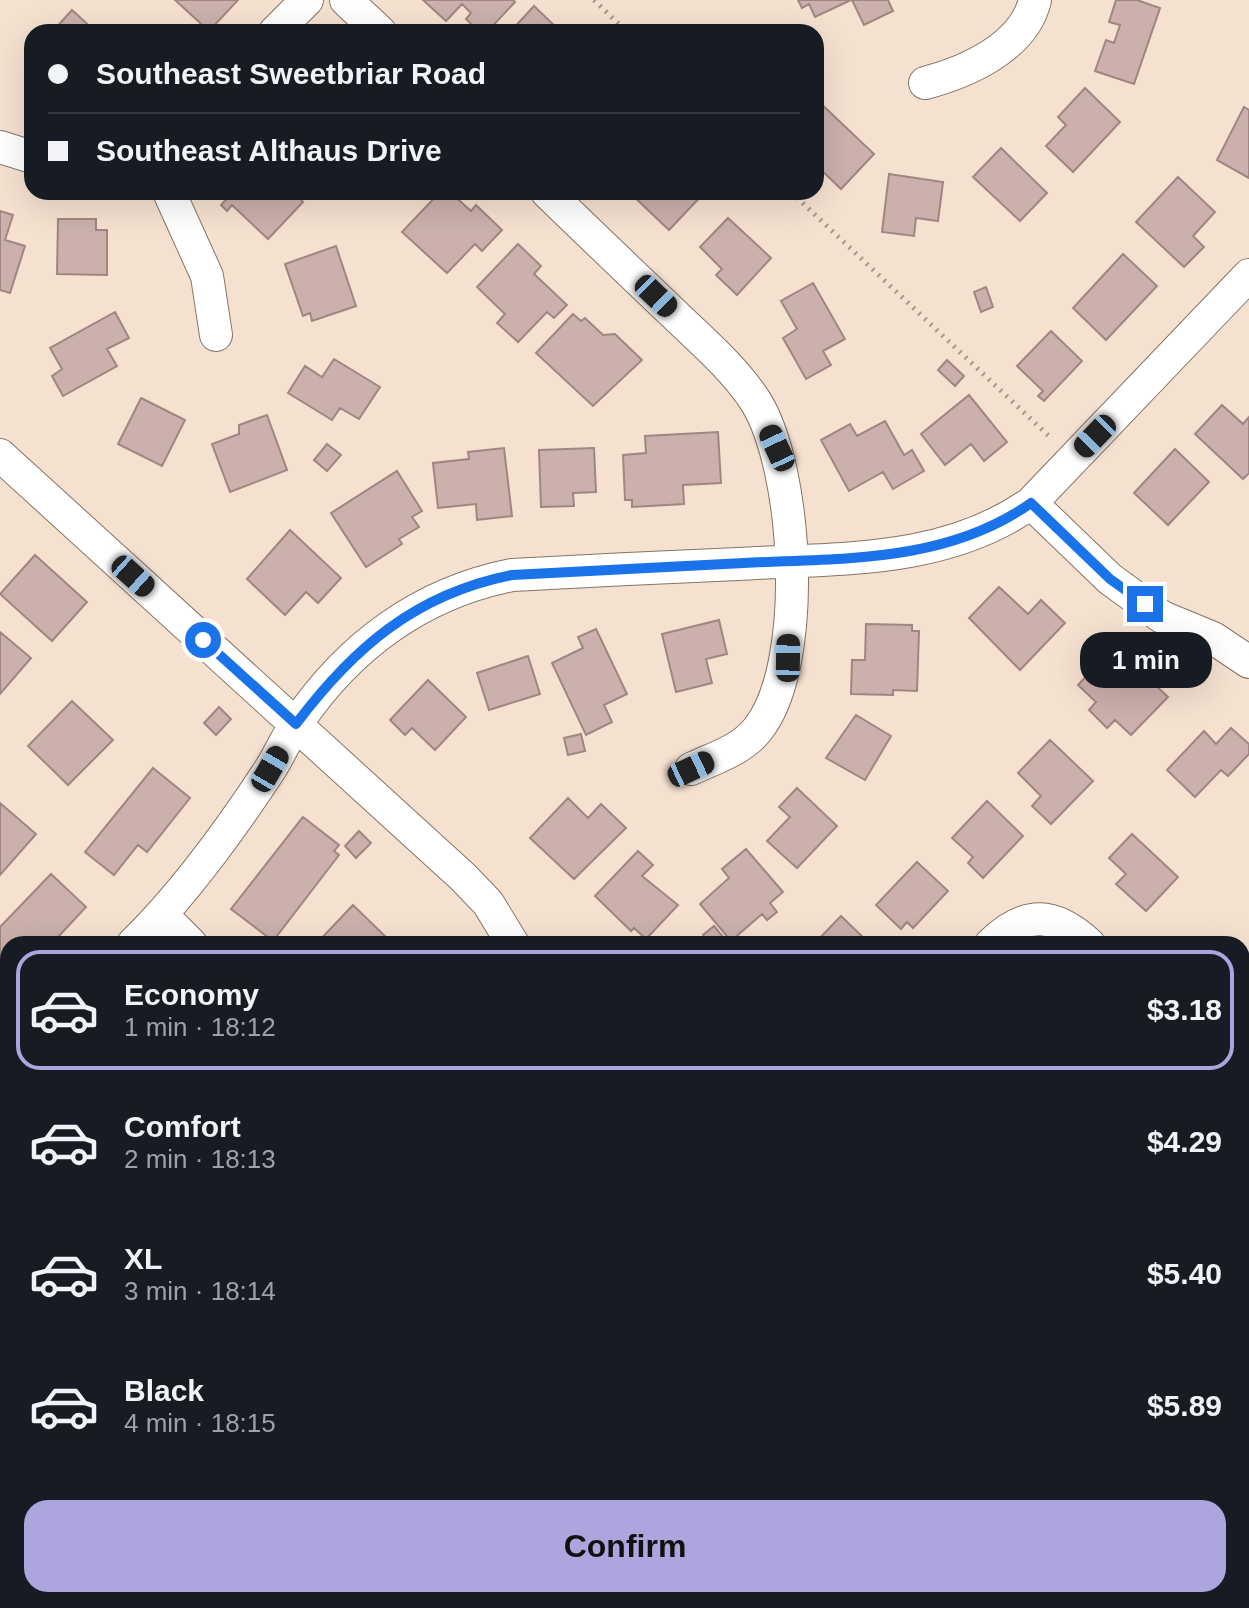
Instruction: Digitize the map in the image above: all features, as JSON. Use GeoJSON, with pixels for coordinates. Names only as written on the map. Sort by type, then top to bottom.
{"type":"FeatureCollection","features":[{"type":"Feature","properties":{"kind":"street"},"geometry":{"type":"LineString","coordinates":[[283,24],[307,0]]}},
{"type":"Feature","properties":{"kind":"street"},"geometry":{"type":"LineString","coordinates":[[346,0],[372,24]]}},
{"type":"Feature","properties":{"kind":"street"},"geometry":{"type":"LineString","coordinates":[[925,83],[956,74],[986,59],[1012,38],[1032,13],[1035,0]]}},
{"type":"Feature","properties":{"kind":"street"},"geometry":{"type":"LineString","coordinates":[[0,147],[24,154]]}},
{"type":"Feature","properties":{"kind":"street"},"geometry":{"type":"LineString","coordinates":[[173,200],[207,276],[216,335]]}},
{"type":"Feature","properties":{"kind":"street"},"geometry":{"type":"LineString","coordinates":[[555,200],[723,361],[756,402],[777,448],[791,561],[788,658],[776,700],[758,730],[741,745],[691,769]]}},
{"type":"Feature","properties":{"kind":"street"},"geometry":{"type":"LineString","coordinates":[[141,936],[162,915],[270,769],[296,724],[323,689],[391,625],[469,584],[512,575],[885,556],[949,544],[1000,525],[1031,503],[1249,275]]}},
{"type":"Feature","properties":{"kind":"street"},"geometry":{"type":"LineString","coordinates":[[6,471],[296,724],[463,877],[488,903],[508,936]]}},
{"type":"Feature","properties":{"kind":"street"},"geometry":{"type":"LineString","coordinates":[[1031,503],[1110,579],[1162,617],[1213,638],[1249,662]]}},
{"type":"Feature","properties":{"kind":"street"},"geometry":{"type":"LineString","coordinates":[[162,915],[183,936]]}},
{"type":"Feature","properties":{"kind":"street"},"geometry":{"type":"LineString","coordinates":[[999,936],[1029,919],[1053,919],[1077,936]]}},
{"type":"Feature","properties":{"kind":"path"},"geometry":{"type":"LineString","coordinates":[[594,0],[619,24]]}},
{"type":"Feature","properties":{"kind":"path"},"geometry":{"type":"LineString","coordinates":[[799,200],[1073,459]]}},
{"type":"Feature","properties":{"kind":"building"},"geometry":{"type":"Polygon","coordinates":[[[175,0],[238,0],[216,24],[201,24],[175,0]]]}},
{"type":"Feature","properties":{"kind":"building"},"geometry":{"type":"Polygon","coordinates":[[[423,0],[515,2],[494,24],[471,24],[466,19],[471,13],[462,4],[446,21],[423,0]]]}},
{"type":"Feature","properties":{"kind":"building"},"geometry":{"type":"Polygon","coordinates":[[[798,0],[851,0],[815,17],[809,4],[802,8],[798,0]]]}},
{"type":"Feature","properties":{"kind":"building"},"geometry":{"type":"Polygon","coordinates":[[[852,0],[888,0],[893,11],[864,25],[852,0]]]}},
{"type":"Feature","properties":{"kind":"building"},"geometry":{"type":"Polygon","coordinates":[[[1116,0],[1137,0],[1160,8],[1134,84],[1095,71],[1106,40],[1114,43],[1120,25],[1109,22],[1116,0]]]}},
{"type":"Feature","properties":{"kind":"building"},"geometry":{"type":"Polygon","coordinates":[[[534,6],[553,24],[517,24],[534,6]]]}},
{"type":"Feature","properties":{"kind":"building"},"geometry":{"type":"Polygon","coordinates":[[[72,10],[87,24],[59,24],[72,10]]]}},
{"type":"Feature","properties":{"kind":"building"},"geometry":{"type":"Polygon","coordinates":[[[1085,88],[1120,122],[1073,172],[1046,146],[1066,125],[1058,117],[1085,88]]]}},
{"type":"Feature","properties":{"kind":"building"},"geometry":{"type":"Polygon","coordinates":[[[824,107],[874,154],[841,189],[824,173],[824,107]]]}},
{"type":"Feature","properties":{"kind":"building"},"geometry":{"type":"Polygon","coordinates":[[[1244,107],[1249,110],[1249,178],[1217,160],[1244,107]]]}},
{"type":"Feature","properties":{"kind":"building"},"geometry":{"type":"Polygon","coordinates":[[[1001,148],[1047,193],[1020,221],[973,177],[1001,148]]]}},
{"type":"Feature","properties":{"kind":"building"},"geometry":{"type":"Polygon","coordinates":[[[889,174],[943,182],[938,221],[916,218],[914,236],[882,232],[889,174]]]}},
{"type":"Feature","properties":{"kind":"building"},"geometry":{"type":"Polygon","coordinates":[[[1178,177],[1215,212],[1193,236],[1204,247],[1184,267],[1136,222],[1178,177]]]}},
{"type":"Feature","properties":{"kind":"building"},"geometry":{"type":"Polygon","coordinates":[[[226,200],[303,202],[268,239],[232,205],[227,211],[221,205],[226,200]]]}},
{"type":"Feature","properties":{"kind":"building"},"geometry":{"type":"Polygon","coordinates":[[[432,200],[459,200],[471,211],[476,205],[502,230],[482,251],[475,244],[447,273],[402,232],[432,200]]]}},
{"type":"Feature","properties":{"kind":"building"},"geometry":{"type":"Polygon","coordinates":[[[637,200],[697,200],[669,230],[637,200]]]}},
{"type":"Feature","properties":{"kind":"building"},"geometry":{"type":"Polygon","coordinates":[[[0,211],[13,215],[5,240],[25,246],[10,293],[0,290],[0,211]]]}},
{"type":"Feature","properties":{"kind":"building"},"geometry":{"type":"Polygon","coordinates":[[[728,218],[771,258],[737,295],[716,275],[722,269],[700,247],[728,218]]]}},
{"type":"Feature","properties":{"kind":"building"},"geometry":{"type":"Polygon","coordinates":[[[58,219],[96,219],[96,230],[107,230],[107,275],[57,274],[58,219]]]}},
{"type":"Feature","properties":{"kind":"building"},"geometry":{"type":"Polygon","coordinates":[[[518,244],[541,266],[534,274],[567,305],[554,318],[547,312],[518,342],[497,323],[505,314],[477,287],[518,244]]]}},
{"type":"Feature","properties":{"kind":"building"},"geometry":{"type":"Polygon","coordinates":[[[336,246],[356,306],[312,321],[310,313],[303,316],[285,264],[336,246]]]}},
{"type":"Feature","properties":{"kind":"building"},"geometry":{"type":"Polygon","coordinates":[[[1123,254],[1157,286],[1106,340],[1073,308],[1123,254]]]}},
{"type":"Feature","properties":{"kind":"building"},"geometry":{"type":"Polygon","coordinates":[[[813,283],[845,339],[823,351],[831,365],[806,379],[783,338],[797,329],[781,301],[813,283]]]}},
{"type":"Feature","properties":{"kind":"building"},"geometry":{"type":"Polygon","coordinates":[[[986,287],[993,307],[981,312],[974,292],[986,287]]]}},
{"type":"Feature","properties":{"kind":"building"},"geometry":{"type":"Polygon","coordinates":[[[115,312],[129,338],[107,349],[117,366],[63,396],[52,376],[62,369],[50,348],[115,312]]]}},
{"type":"Feature","properties":{"kind":"building"},"geometry":{"type":"Polygon","coordinates":[[[573,314],[581,321],[585,318],[603,335],[615,334],[642,360],[593,406],[536,353],[573,314]]]}},
{"type":"Feature","properties":{"kind":"building"},"geometry":{"type":"Polygon","coordinates":[[[1051,331],[1082,361],[1044,401],[1038,396],[1043,391],[1017,366],[1051,331]]]}},
{"type":"Feature","properties":{"kind":"building"},"geometry":{"type":"Polygon","coordinates":[[[334,359],[380,387],[359,419],[340,408],[332,420],[288,393],[305,366],[322,377],[334,359]]]}},
{"type":"Feature","properties":{"kind":"building"},"geometry":{"type":"Polygon","coordinates":[[[947,360],[964,376],[955,386],[938,370],[947,360]]]}},
{"type":"Feature","properties":{"kind":"building"},"geometry":{"type":"Polygon","coordinates":[[[969,395],[1007,442],[984,461],[971,444],[945,465],[921,434],[969,395]]]}},
{"type":"Feature","properties":{"kind":"building"},"geometry":{"type":"Polygon","coordinates":[[[141,398],[185,420],[162,466],[118,444],[141,398]]]}},
{"type":"Feature","properties":{"kind":"building"},"geometry":{"type":"Polygon","coordinates":[[[1222,405],[1243,424],[1249,417],[1249,473],[1243,479],[1195,434],[1222,405]]]}},
{"type":"Feature","properties":{"kind":"building"},"geometry":{"type":"Polygon","coordinates":[[[267,415],[287,470],[230,492],[212,444],[239,434],[239,425],[267,415]]]}},
{"type":"Feature","properties":{"kind":"building"},"geometry":{"type":"Polygon","coordinates":[[[885,421],[904,455],[912,450],[924,471],[893,489],[883,472],[849,491],[821,440],[850,424],[857,436],[885,421]]]}},
{"type":"Feature","properties":{"kind":"building"},"geometry":{"type":"Polygon","coordinates":[[[718,432],[721,483],[683,485],[684,504],[632,507],[632,500],[625,500],[623,455],[646,453],[645,436],[718,432]]]}},
{"type":"Feature","properties":{"kind":"building"},"geometry":{"type":"Polygon","coordinates":[[[327,444],[341,455],[327,471],[314,460],[327,444]]]}},
{"type":"Feature","properties":{"kind":"building"},"geometry":{"type":"Polygon","coordinates":[[[504,448],[512,516],[477,520],[476,504],[438,508],[433,463],[469,459],[468,452],[504,448]]]}},
{"type":"Feature","properties":{"kind":"building"},"geometry":{"type":"Polygon","coordinates":[[[594,448],[596,492],[573,493],[574,506],[541,507],[539,450],[594,448]]]}},
{"type":"Feature","properties":{"kind":"building"},"geometry":{"type":"Polygon","coordinates":[[[1175,449],[1209,482],[1168,525],[1134,493],[1175,449]]]}},
{"type":"Feature","properties":{"kind":"building"},"geometry":{"type":"Polygon","coordinates":[[[397,471],[422,511],[412,517],[419,527],[399,539],[402,544],[366,567],[331,513],[397,471]]]}},
{"type":"Feature","properties":{"kind":"building"},"geometry":{"type":"Polygon","coordinates":[[[290,530],[341,578],[318,603],[306,592],[285,615],[247,579],[290,530]]]}},
{"type":"Feature","properties":{"kind":"building"},"geometry":{"type":"Polygon","coordinates":[[[35,555],[87,602],[52,641],[0,594],[35,555]]]}},
{"type":"Feature","properties":{"kind":"building"},"geometry":{"type":"Polygon","coordinates":[[[999,587],[1028,614],[1041,600],[1065,623],[1020,670],[969,618],[999,587]]]}},
{"type":"Feature","properties":{"kind":"building"},"geometry":{"type":"Polygon","coordinates":[[[719,620],[727,654],[706,659],[712,683],[676,692],[662,634],[719,620]]]}},
{"type":"Feature","properties":{"kind":"building"},"geometry":{"type":"Polygon","coordinates":[[[866,624],[912,625],[912,631],[919,631],[917,691],[893,690],[893,695],[851,694],[852,660],[865,660],[866,624]]]}},
{"type":"Feature","properties":{"kind":"building"},"geometry":{"type":"Polygon","coordinates":[[[596,629],[627,694],[604,705],[612,722],[586,735],[552,663],[583,648],[578,637],[596,629]]]}},
{"type":"Feature","properties":{"kind":"building"},"geometry":{"type":"Polygon","coordinates":[[[0,632],[31,658],[0,694],[0,632]]]}},
{"type":"Feature","properties":{"kind":"building"},"geometry":{"type":"Polygon","coordinates":[[[528,656],[540,694],[489,710],[477,673],[528,656]]]}},
{"type":"Feature","properties":{"kind":"building"},"geometry":{"type":"Polygon","coordinates":[[[1102,659],[1122,678],[1134,665],[1168,697],[1131,735],[1115,720],[1107,728],[1089,710],[1096,702],[1078,685],[1102,659]]]}},
{"type":"Feature","properties":{"kind":"building"},"geometry":{"type":"Polygon","coordinates":[[[428,680],[466,717],[435,750],[412,728],[405,735],[390,720],[428,680]]]}},
{"type":"Feature","properties":{"kind":"building"},"geometry":{"type":"Polygon","coordinates":[[[72,701],[113,740],[68,785],[28,746],[72,701]]]}},
{"type":"Feature","properties":{"kind":"building"},"geometry":{"type":"Polygon","coordinates":[[[219,707],[231,719],[216,735],[204,723],[219,707]]]}},
{"type":"Feature","properties":{"kind":"building"},"geometry":{"type":"Polygon","coordinates":[[[856,715],[891,736],[865,780],[826,758],[856,715]]]}},
{"type":"Feature","properties":{"kind":"building"},"geometry":{"type":"Polygon","coordinates":[[[1231,728],[1249,744],[1249,754],[1228,776],[1221,770],[1195,797],[1167,770],[1204,731],[1216,744],[1231,728]]]}},
{"type":"Feature","properties":{"kind":"building"},"geometry":{"type":"Polygon","coordinates":[[[581,734],[585,751],[568,755],[564,738],[581,734]]]}},
{"type":"Feature","properties":{"kind":"building"},"geometry":{"type":"Polygon","coordinates":[[[1050,740],[1093,781],[1051,824],[1032,806],[1041,796],[1018,773],[1050,740]]]}},
{"type":"Feature","properties":{"kind":"building"},"geometry":{"type":"Polygon","coordinates":[[[153,768],[190,798],[147,852],[138,845],[114,875],[85,852],[153,768]]]}},
{"type":"Feature","properties":{"kind":"building"},"geometry":{"type":"Polygon","coordinates":[[[797,788],[837,826],[797,868],[767,841],[790,817],[779,807],[797,788]]]}},
{"type":"Feature","properties":{"kind":"building"},"geometry":{"type":"Polygon","coordinates":[[[568,798],[588,818],[601,804],[626,828],[574,879],[530,838],[568,798]]]}},
{"type":"Feature","properties":{"kind":"building"},"geometry":{"type":"Polygon","coordinates":[[[987,801],[1023,836],[983,878],[968,863],[973,857],[952,838],[987,801]]]}},
{"type":"Feature","properties":{"kind":"building"},"geometry":{"type":"Polygon","coordinates":[[[0,803],[36,834],[0,875],[0,803]]]}},
{"type":"Feature","properties":{"kind":"building"},"geometry":{"type":"Polygon","coordinates":[[[303,817],[339,845],[334,851],[339,855],[277,936],[266,936],[231,909],[303,817]]]}},
{"type":"Feature","properties":{"kind":"building"},"geometry":{"type":"Polygon","coordinates":[[[359,831],[371,843],[356,858],[345,846],[359,831]]]}},
{"type":"Feature","properties":{"kind":"building"},"geometry":{"type":"Polygon","coordinates":[[[1132,834],[1178,877],[1146,911],[1116,884],[1126,874],[1109,858],[1132,834]]]}},
{"type":"Feature","properties":{"kind":"building"},"geometry":{"type":"Polygon","coordinates":[[[746,849],[783,892],[770,903],[777,912],[767,920],[762,914],[737,936],[727,936],[700,904],[729,878],[722,869],[746,849]]]}},
{"type":"Feature","properties":{"kind":"building"},"geometry":{"type":"Polygon","coordinates":[[[638,851],[653,865],[642,876],[678,905],[649,936],[643,936],[634,928],[631,931],[595,896],[638,851]]]}},
{"type":"Feature","properties":{"kind":"building"},"geometry":{"type":"Polygon","coordinates":[[[917,862],[948,891],[913,928],[907,922],[901,929],[876,905],[917,862]]]}},
{"type":"Feature","properties":{"kind":"building"},"geometry":{"type":"Polygon","coordinates":[[[51,874],[86,907],[59,936],[0,936],[0,927],[51,874]]]}},
{"type":"Feature","properties":{"kind":"building"},"geometry":{"type":"Polygon","coordinates":[[[353,905],[385,936],[324,936],[353,905]]]}},
{"type":"Feature","properties":{"kind":"building"},"geometry":{"type":"Polygon","coordinates":[[[841,916],[862,936],[822,936],[841,916]]]}},
{"type":"Feature","properties":{"kind":"building"},"geometry":{"type":"Polygon","coordinates":[[[714,926],[722,936],[704,936],[714,926]]]}},
{"type":"Feature","properties":{"kind":"route"},"geometry":{"type":"LineString","coordinates":[[203,640],[296,724],[355,655],[391,625],[429,602],[469,584],[512,575],[885,556],[949,544],[1000,525],[1031,503],[1110,579],[1145,604]]}}]}
